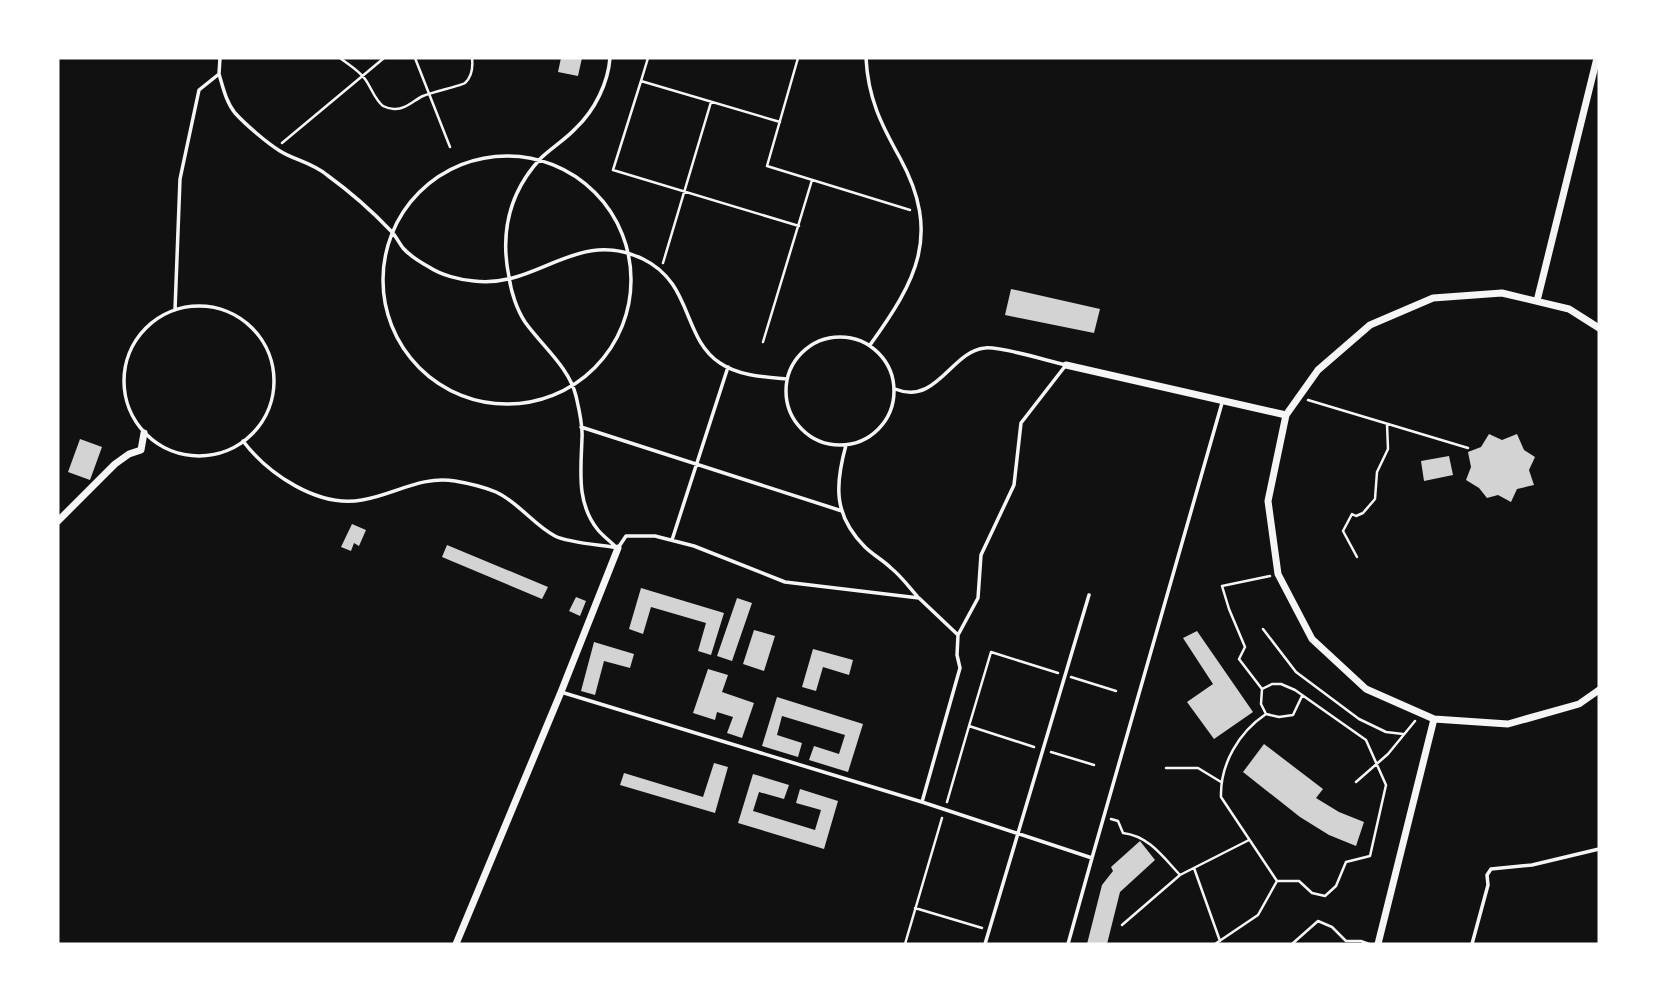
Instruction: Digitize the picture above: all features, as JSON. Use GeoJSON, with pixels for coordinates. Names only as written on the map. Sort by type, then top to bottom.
{"type":"FeatureCollection","features":[{"type":"Feature","properties":{"kind":"street"},"geometry":{"type":"LineString","coordinates":[[1537,301],[1597,58]]}},
{"type":"Feature","properties":{"kind":"street"},"geometry":{"type":"LineString","coordinates":[[1599,328],[1569,309],[1502,293],[1433,298],[1370,325],[1318,370],[1286,415],[1268,501],[1278,574],[1312,639],[1366,689],[1434,719],[1507,724],[1578,704],[1599,690]]}},
{"type":"Feature","properties":{"kind":"street"},"geometry":{"type":"LineString","coordinates":[[1066,365],[1286,415]]}},
{"type":"Feature","properties":{"kind":"street"},"geometry":{"type":"LineString","coordinates":[[58,521],[115,464],[129,454],[141,450],[144,433]]}},
{"type":"Feature","properties":{"kind":"street"},"geometry":{"type":"LineString","coordinates":[[456,944],[618,548]]}},
{"type":"Feature","properties":{"kind":"street"},"geometry":{"type":"LineString","coordinates":[[1378,944],[1434,719]]}},
{"type":"Feature","properties":{"kind":"lane"},"geometry":{"type":"LineString","coordinates":[[220,58],[219,74],[235,113],[282,153],[308,162],[327,174],[392,232],[404,250],[432,270],[477,282],[527,274],[584,250],[606,249],[628,253],[642,259],[671,281],[682,298],[706,352],[728,367],[754,376],[787,379]]}},
{"type":"Feature","properties":{"kind":"lane"},"geometry":{"type":"LineString","coordinates":[[610,58],[605,84],[593,107],[577,128],[540,160],[526,177],[506,225],[505,253],[509,279],[524,320],[555,358],[572,385],[581,428],[580,483],[583,500],[598,530],[618,548]]}},
{"type":"Feature","properties":{"kind":"lane"},"geometry":{"type":"LineString","coordinates":[[866,58],[869,85],[877,115],[916,191],[921,213],[920,250],[912,279],[870,345]]}},
{"type":"Feature","properties":{"kind":"lane"},"geometry":{"type":"LineString","coordinates":[[175,310],[180,179],[199,90],[219,74]]}},
{"type":"Feature","properties":{"kind":"lane"},"geometry":{"type":"LineString","coordinates":[[499,155],[540,160],[578,177],[607,205],[625,240],[628,253],[632,279],[626,318],[608,354],[579,382],[544,399],[504,405],[465,398],[428,377],[399,344],[384,305],[383,262],[392,232],[396,222],[422,188],[458,165],[499,155]]}},
{"type":"Feature","properties":{"kind":"lane"},"geometry":{"type":"LineString","coordinates":[[200,306],[224,311],[246,323],[262,341],[272,364],[274,389],[267,413],[253,433],[243,441],[233,448],[210,456],[186,456],[163,448],[144,433],[130,412],[123,388],[125,363],[135,340],[153,321],[175,310],[200,306]]}},
{"type":"Feature","properties":{"kind":"lane"},"geometry":{"type":"LineString","coordinates":[[836,337],[853,338],[870,345],[883,356],[895,389],[893,406],[885,423],[872,436],[855,444],[836,446],[818,441],[803,431],[791,416],[786,398],[787,379],[793,363],[804,350],[819,341],[836,337]]}},
{"type":"Feature","properties":{"kind":"lane"},"geometry":{"type":"LineString","coordinates":[[895,389],[903,392],[917,391],[931,386],[974,351],[987,347],[1066,365],[1021,423],[1014,485],[981,555],[978,598],[958,635],[957,655],[960,668],[922,802]]}},
{"type":"Feature","properties":{"kind":"lane"},"geometry":{"type":"LineString","coordinates":[[672,540],[728,367]]}},
{"type":"Feature","properties":{"kind":"lane"},"geometry":{"type":"LineString","coordinates":[[1068,944],[1223,401]]}},
{"type":"Feature","properties":{"kind":"lane"},"geometry":{"type":"LineString","coordinates":[[581,428],[842,511]]}},
{"type":"Feature","properties":{"kind":"lane"},"geometry":{"type":"LineString","coordinates":[[243,441],[267,466],[304,490],[323,498],[361,500],[437,479],[454,481],[496,492],[557,537],[618,548]]}},
{"type":"Feature","properties":{"kind":"lane"},"geometry":{"type":"LineString","coordinates":[[846,445],[837,480],[846,520],[865,548],[893,569],[958,635]]}},
{"type":"Feature","properties":{"kind":"lane"},"geometry":{"type":"LineString","coordinates":[[618,548],[626,536],[655,536],[694,546],[785,582],[919,598]]}},
{"type":"Feature","properties":{"kind":"lane"},"geometry":{"type":"LineString","coordinates":[[985,944],[1089,595]]}},
{"type":"Feature","properties":{"kind":"lane"},"geometry":{"type":"LineString","coordinates":[[561,692],[922,802],[1092,858]]}},
{"type":"Feature","properties":{"kind":"lane"},"geometry":{"type":"LineString","coordinates":[[1472,944],[1488,885],[1487,876],[1491,869],[1532,865],[1599,849]]}},
{"type":"Feature","properties":{"kind":"path"},"geometry":{"type":"LineString","coordinates":[[340,58],[362,76],[377,100],[385,107],[393,109],[402,108],[429,93],[459,86],[467,81],[471,75],[472,58]]}},
{"type":"Feature","properties":{"kind":"path"},"geometry":{"type":"LineString","coordinates":[[276,148],[384,58]]}},
{"type":"Feature","properties":{"kind":"path"},"geometry":{"type":"LineString","coordinates":[[415,58],[450,147]]}},
{"type":"Feature","properties":{"kind":"path"},"geometry":{"type":"LineString","coordinates":[[648,58],[613,170],[799,226]]}},
{"type":"Feature","properties":{"kind":"path"},"geometry":{"type":"LineString","coordinates":[[798,58],[767,166],[921,213]]}},
{"type":"Feature","properties":{"kind":"path"},"geometry":{"type":"LineString","coordinates":[[641,81],[780,122]]}},
{"type":"Feature","properties":{"kind":"path"},"geometry":{"type":"LineString","coordinates":[[660,271],[711,102]]}},
{"type":"Feature","properties":{"kind":"path"},"geometry":{"type":"LineString","coordinates":[[763,342],[812,180]]}},
{"type":"Feature","properties":{"kind":"path"},"geometry":{"type":"LineString","coordinates":[[1298,397],[1468,448]]}},
{"type":"Feature","properties":{"kind":"path"},"geometry":{"type":"LineString","coordinates":[[1357,557],[1343,531],[1352,514],[1356,516],[1363,513],[1375,499],[1377,472],[1388,449],[1387,424]]}},
{"type":"Feature","properties":{"kind":"path"},"geometry":{"type":"LineString","coordinates":[[1266,714],[1261,704],[1262,689],[1239,659],[1245,647],[1228,609],[1223,586],[1278,574]]}},
{"type":"Feature","properties":{"kind":"path"},"geometry":{"type":"LineString","coordinates":[[1264,629],[1296,672],[1359,719],[1387,732],[1403,734]]}},
{"type":"Feature","properties":{"kind":"path"},"geometry":{"type":"LineString","coordinates":[[905,944],[992,652],[1116,691]]}},
{"type":"Feature","properties":{"kind":"path"},"geometry":{"type":"LineString","coordinates":[[1262,689],[1272,684],[1281,684],[1366,740],[1386,785],[1370,856],[1346,862],[1335,886],[1325,896],[1312,893],[1299,881],[1277,881]]}},
{"type":"Feature","properties":{"kind":"path"},"geometry":{"type":"LineString","coordinates":[[1277,881],[1222,797],[1221,782],[1231,751],[1255,721],[1266,714],[1279,717],[1293,715],[1302,696]]}},
{"type":"Feature","properties":{"kind":"path"},"geometry":{"type":"LineString","coordinates":[[1356,782],[1388,754],[1422,713]]}},
{"type":"Feature","properties":{"kind":"path"},"geometry":{"type":"LineString","coordinates":[[970,726],[1094,765]]}},
{"type":"Feature","properties":{"kind":"path"},"geometry":{"type":"LineString","coordinates":[[1166,768],[1198,768],[1221,782]]}},
{"type":"Feature","properties":{"kind":"path"},"geometry":{"type":"LineString","coordinates":[[1104,817],[1118,821],[1124,833],[1138,835],[1151,844],[1180,875]]}},
{"type":"Feature","properties":{"kind":"path"},"geometry":{"type":"LineString","coordinates":[[1122,925],[1180,875],[1250,840]]}},
{"type":"Feature","properties":{"kind":"path"},"geometry":{"type":"LineString","coordinates":[[1194,868],[1220,941]]}},
{"type":"Feature","properties":{"kind":"path"},"geometry":{"type":"LineString","coordinates":[[1215,944],[1258,915],[1277,881]]}},
{"type":"Feature","properties":{"kind":"path"},"geometry":{"type":"LineString","coordinates":[[915,908],[989,930]]}},
{"type":"Feature","properties":{"kind":"path"},"geometry":{"type":"LineString","coordinates":[[1292,944],[1318,920],[1332,927],[1346,942],[1361,941],[1369,944]]}},
{"type":"Feature","properties":{"kind":"building"},"geometry":{"type":"Polygon","coordinates":[[[561,58],[582,58],[578,76],[558,72],[561,58]]]}},
{"type":"Feature","properties":{"kind":"building"},"geometry":{"type":"Polygon","coordinates":[[[1011,289],[1100,309],[1094,333],[1005,315],[1011,289]]]}},
{"type":"Feature","properties":{"kind":"building"},"geometry":{"type":"Polygon","coordinates":[[[1489,434],[1502,440],[1517,434],[1524,450],[1535,457],[1529,470],[1534,485],[1517,489],[1511,502],[1498,495],[1487,498],[1479,488],[1466,480],[1471,467],[1468,452],[1481,447],[1489,434]]]}},
{"type":"Feature","properties":{"kind":"building"},"geometry":{"type":"Polygon","coordinates":[[[80,439],[102,447],[90,480],[68,472],[80,439]]]}},
{"type":"Feature","properties":{"kind":"building"},"geometry":{"type":"Polygon","coordinates":[[[1449,456],[1453,475],[1424,481],[1421,461],[1449,456]]]}},
{"type":"Feature","properties":{"kind":"building"},"geometry":{"type":"Polygon","coordinates":[[[352,524],[366,530],[359,546],[354,543],[351,551],[341,547],[352,524]]]}},
{"type":"Feature","properties":{"kind":"building"},"geometry":{"type":"Polygon","coordinates":[[[447,545],[548,587],[542,599],[442,557],[447,545]]]}},
{"type":"Feature","properties":{"kind":"building"},"geometry":{"type":"Polygon","coordinates":[[[641,588],[724,613],[711,655],[698,651],[706,623],[651,607],[643,634],[629,629],[641,588]]]}},
{"type":"Feature","properties":{"kind":"building"},"geometry":{"type":"Polygon","coordinates":[[[576,597],[586,601],[580,616],[569,611],[576,597]]]}},
{"type":"Feature","properties":{"kind":"building"},"geometry":{"type":"Polygon","coordinates":[[[737,598],[752,603],[732,661],[717,656],[737,598]]]}},
{"type":"Feature","properties":{"kind":"building"},"geometry":{"type":"Polygon","coordinates":[[[754,630],[775,636],[764,671],[743,664],[754,630]]]}},
{"type":"Feature","properties":{"kind":"building"},"geometry":{"type":"Polygon","coordinates":[[[1197,631],[1253,712],[1214,739],[1187,702],[1213,684],[1183,638],[1197,631]]]}},
{"type":"Feature","properties":{"kind":"building"},"geometry":{"type":"Polygon","coordinates":[[[594,642],[634,654],[630,668],[604,661],[595,695],[581,691],[594,642]]]}},
{"type":"Feature","properties":{"kind":"building"},"geometry":{"type":"Polygon","coordinates":[[[813,649],[853,660],[849,675],[823,667],[816,691],[802,687],[813,649]]]}},
{"type":"Feature","properties":{"kind":"building"},"geometry":{"type":"Polygon","coordinates":[[[708,669],[728,675],[722,692],[754,703],[742,738],[727,733],[733,717],[717,712],[715,720],[693,713],[708,669]]]}},
{"type":"Feature","properties":{"kind":"building"},"geometry":{"type":"Polygon","coordinates":[[[777,697],[863,724],[848,772],[809,760],[814,746],[839,754],[845,735],[782,716],[777,735],[802,743],[798,757],[762,746],[777,697]]]}},
{"type":"Feature","properties":{"kind":"building"},"geometry":{"type":"Polygon","coordinates":[[[1264,744],[1323,789],[1316,798],[1339,812],[1364,822],[1356,846],[1329,835],[1300,817],[1243,772],[1264,744]]]}},
{"type":"Feature","properties":{"kind":"building"},"geometry":{"type":"Polygon","coordinates":[[[714,763],[728,767],[715,813],[620,785],[624,773],[703,797],[714,763]]]}},
{"type":"Feature","properties":{"kind":"building"},"geometry":{"type":"Polygon","coordinates":[[[753,774],[789,785],[784,799],[759,792],[753,811],[815,830],[821,810],[796,803],[800,789],[838,801],[824,849],[738,823],[753,774]]]}},
{"type":"Feature","properties":{"kind":"building"},"geometry":{"type":"Polygon","coordinates":[[[1140,841],[1155,860],[1120,892],[1107,944],[1087,944],[1102,885],[1113,871],[1111,867],[1140,841]]]}}]}
